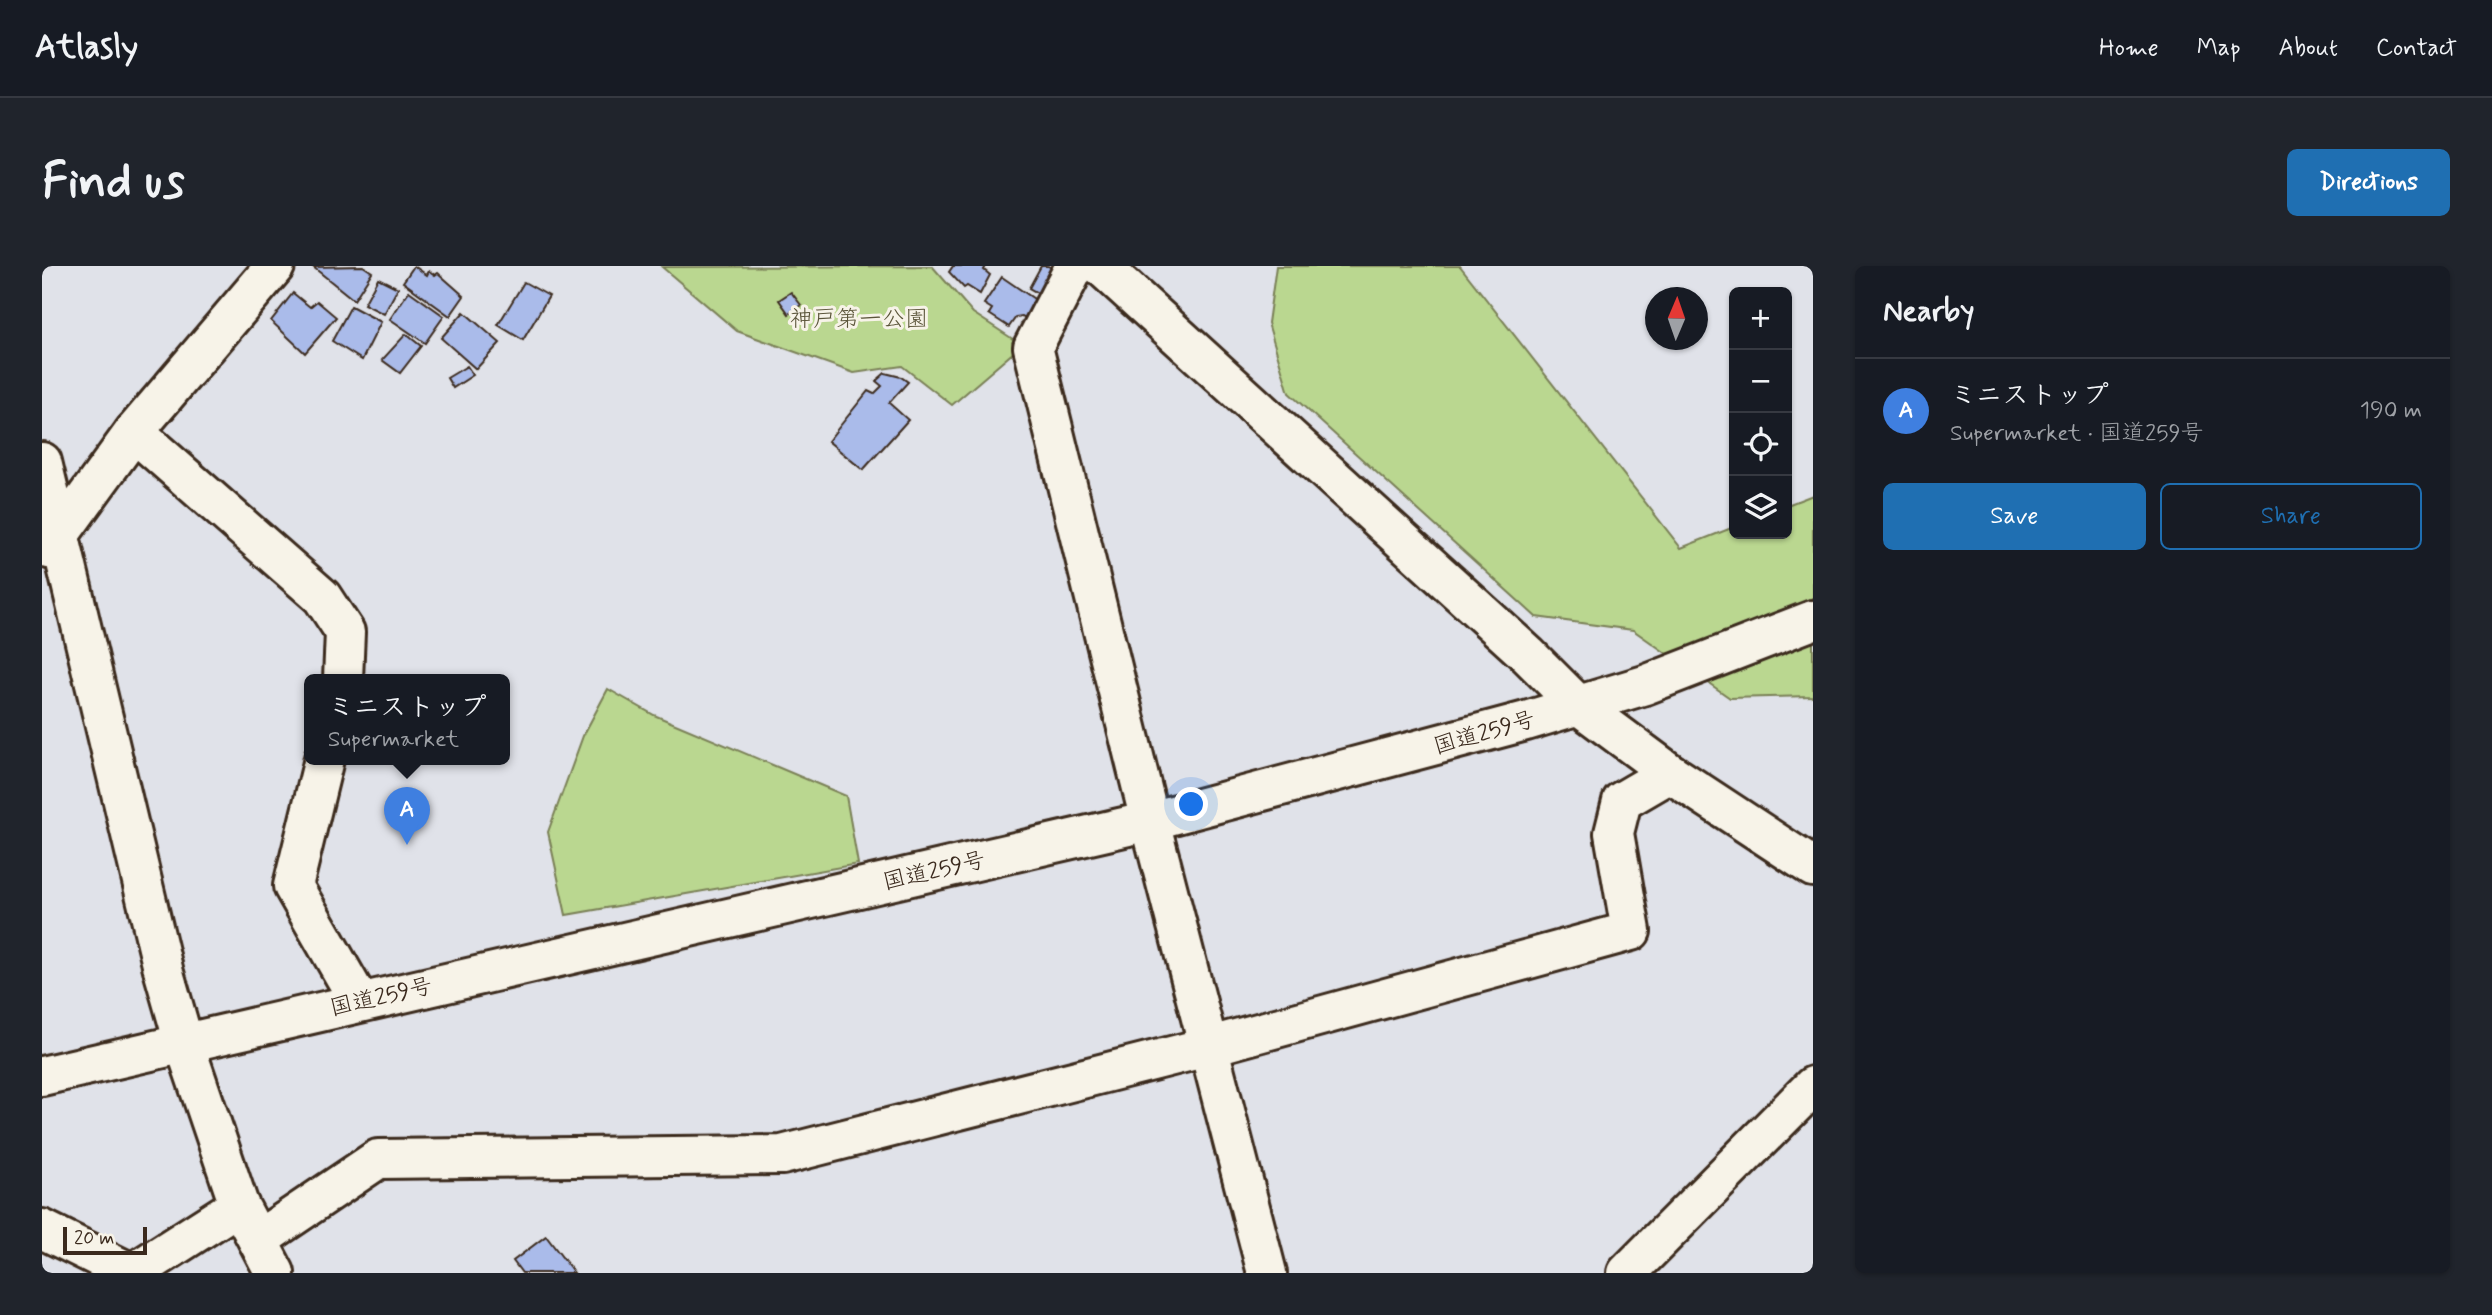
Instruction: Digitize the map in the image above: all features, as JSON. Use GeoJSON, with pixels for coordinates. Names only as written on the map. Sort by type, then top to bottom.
{"type":"FeatureCollection","features":[{"type":"Feature","properties":{"kind":"main road"},"geometry":{"type":"LineString","coordinates":[[50,547],[134,432],[275,266]]}},
{"type":"Feature","properties":{"kind":"main road"},"geometry":{"type":"LineString","coordinates":[[1075,266],[1034,346],[1150,821],[1267,1273]]}},
{"type":"Feature","properties":{"kind":"main road"},"geometry":{"type":"LineString","coordinates":[[1101,266],[1528,655],[1577,704],[1670,774],[1813,867]]}},
{"type":"Feature","properties":{"kind":"main road"},"geometry":{"type":"LineString","coordinates":[[134,432],[322,597],[345,632],[343,674]]}},
{"type":"Feature","properties":{"kind":"main road"},"geometry":{"type":"LineString","coordinates":[[42,462],[50,547],[184,1043],[239,1205],[266,1257],[378,1159],[782,1155],[1207,1047],[1631,931],[1614,833],[1622,801],[1670,774]]}},
{"type":"Feature","properties":{"kind":"main road","name":"国道259号"},"geometry":{"type":"LineString","coordinates":[[42,1076],[1150,821],[1526,721],[1645,685],[1813,620]]}},
{"type":"Feature","properties":{"kind":"main road"},"geometry":{"type":"LineString","coordinates":[[323,765],[293,886],[359,1001]]}},
{"type":"Feature","properties":{"kind":"main road"},"geometry":{"type":"LineString","coordinates":[[1627,1273],[1813,1086]]}},
{"type":"Feature","properties":{"kind":"main road"},"geometry":{"type":"LineString","coordinates":[[42,1229],[132,1273],[239,1205]]}},
{"type":"Feature","properties":{"kind":"green space","name":"神戸第一公園"},"geometry":{"type":"Polygon","coordinates":[[[932,266],[973,313],[1022,345],[952,405],[902,366],[854,373],[737,331],[662,267],[932,266]]]}},
{"type":"Feature","properties":{"kind":"green space"},"geometry":{"type":"Polygon","coordinates":[[[1276,266],[1460,266],[1681,548],[1729,529],[1729,539],[1792,539],[1792,503],[1813,495],[1813,696],[1730,698],[1633,630],[1536,617],[1289,393],[1268,323],[1276,266]]]}},
{"type":"Feature","properties":{"kind":"green space"},"geometry":{"type":"Polygon","coordinates":[[[608,689],[654,715],[846,796],[858,864],[566,915],[548,832],[583,736],[608,689]]]}},
{"type":"Feature","properties":{"kind":"building"},"geometry":{"type":"Polygon","coordinates":[[[363,266],[372,272],[354,300],[313,267],[363,266]]]}},
{"type":"Feature","properties":{"kind":"building"},"geometry":{"type":"Polygon","coordinates":[[[414,266],[427,275],[429,271],[435,275],[438,273],[464,296],[450,316],[403,282],[414,266]]]}},
{"type":"Feature","properties":{"kind":"building"},"geometry":{"type":"Polygon","coordinates":[[[953,266],[986,266],[984,270],[990,275],[980,294],[967,286],[964,288],[949,272],[953,266]]]}},
{"type":"Feature","properties":{"kind":"building"},"geometry":{"type":"Polygon","coordinates":[[[1041,266],[1048,266],[1063,275],[1050,300],[1029,288],[1041,266]]]}},
{"type":"Feature","properties":{"kind":"building"},"geometry":{"type":"Polygon","coordinates":[[[1002,277],[1046,307],[1035,324],[1022,316],[1016,317],[1009,327],[989,314],[992,309],[984,304],[1002,277]]]}},
{"type":"Feature","properties":{"kind":"building"},"geometry":{"type":"Polygon","coordinates":[[[378,278],[398,288],[384,314],[364,304],[378,278]]]}},
{"type":"Feature","properties":{"kind":"building"},"geometry":{"type":"Polygon","coordinates":[[[524,282],[549,296],[523,340],[498,325],[524,282]]]}},
{"type":"Feature","properties":{"kind":"building"},"geometry":{"type":"Polygon","coordinates":[[[409,291],[444,316],[425,343],[390,319],[409,291]]]}},
{"type":"Feature","properties":{"kind":"building"},"geometry":{"type":"Polygon","coordinates":[[[791,292],[801,305],[789,314],[779,300],[791,292]]]}},
{"type":"Feature","properties":{"kind":"building"},"geometry":{"type":"Polygon","coordinates":[[[293,293],[310,307],[317,301],[336,317],[305,353],[271,321],[293,293]]]}},
{"type":"Feature","properties":{"kind":"building"},"geometry":{"type":"Polygon","coordinates":[[[351,306],[381,322],[362,360],[332,341],[351,306]]]}},
{"type":"Feature","properties":{"kind":"building"},"geometry":{"type":"Polygon","coordinates":[[[464,312],[500,343],[476,369],[441,338],[464,312]]]}},
{"type":"Feature","properties":{"kind":"building"},"geometry":{"type":"Polygon","coordinates":[[[406,334],[421,346],[400,373],[382,360],[406,334]]]}},
{"type":"Feature","properties":{"kind":"building"},"geometry":{"type":"Polygon","coordinates":[[[467,366],[473,375],[453,388],[447,378],[467,366]]]}},
{"type":"Feature","properties":{"kind":"building"},"geometry":{"type":"Polygon","coordinates":[[[885,373],[901,377],[908,382],[889,403],[908,420],[863,470],[828,441],[868,391],[874,394],[882,386],[876,381],[885,373]]]}},
{"type":"Feature","properties":{"kind":"building"},"geometry":{"type":"Polygon","coordinates":[[[546,1236],[574,1273],[522,1273],[513,1261],[546,1236]]]}},
{"type":"Feature","properties":{"kind":"place","name":"ミニストップ"},"geometry":{"type":"Point","coordinates":[407,845]}}]}
